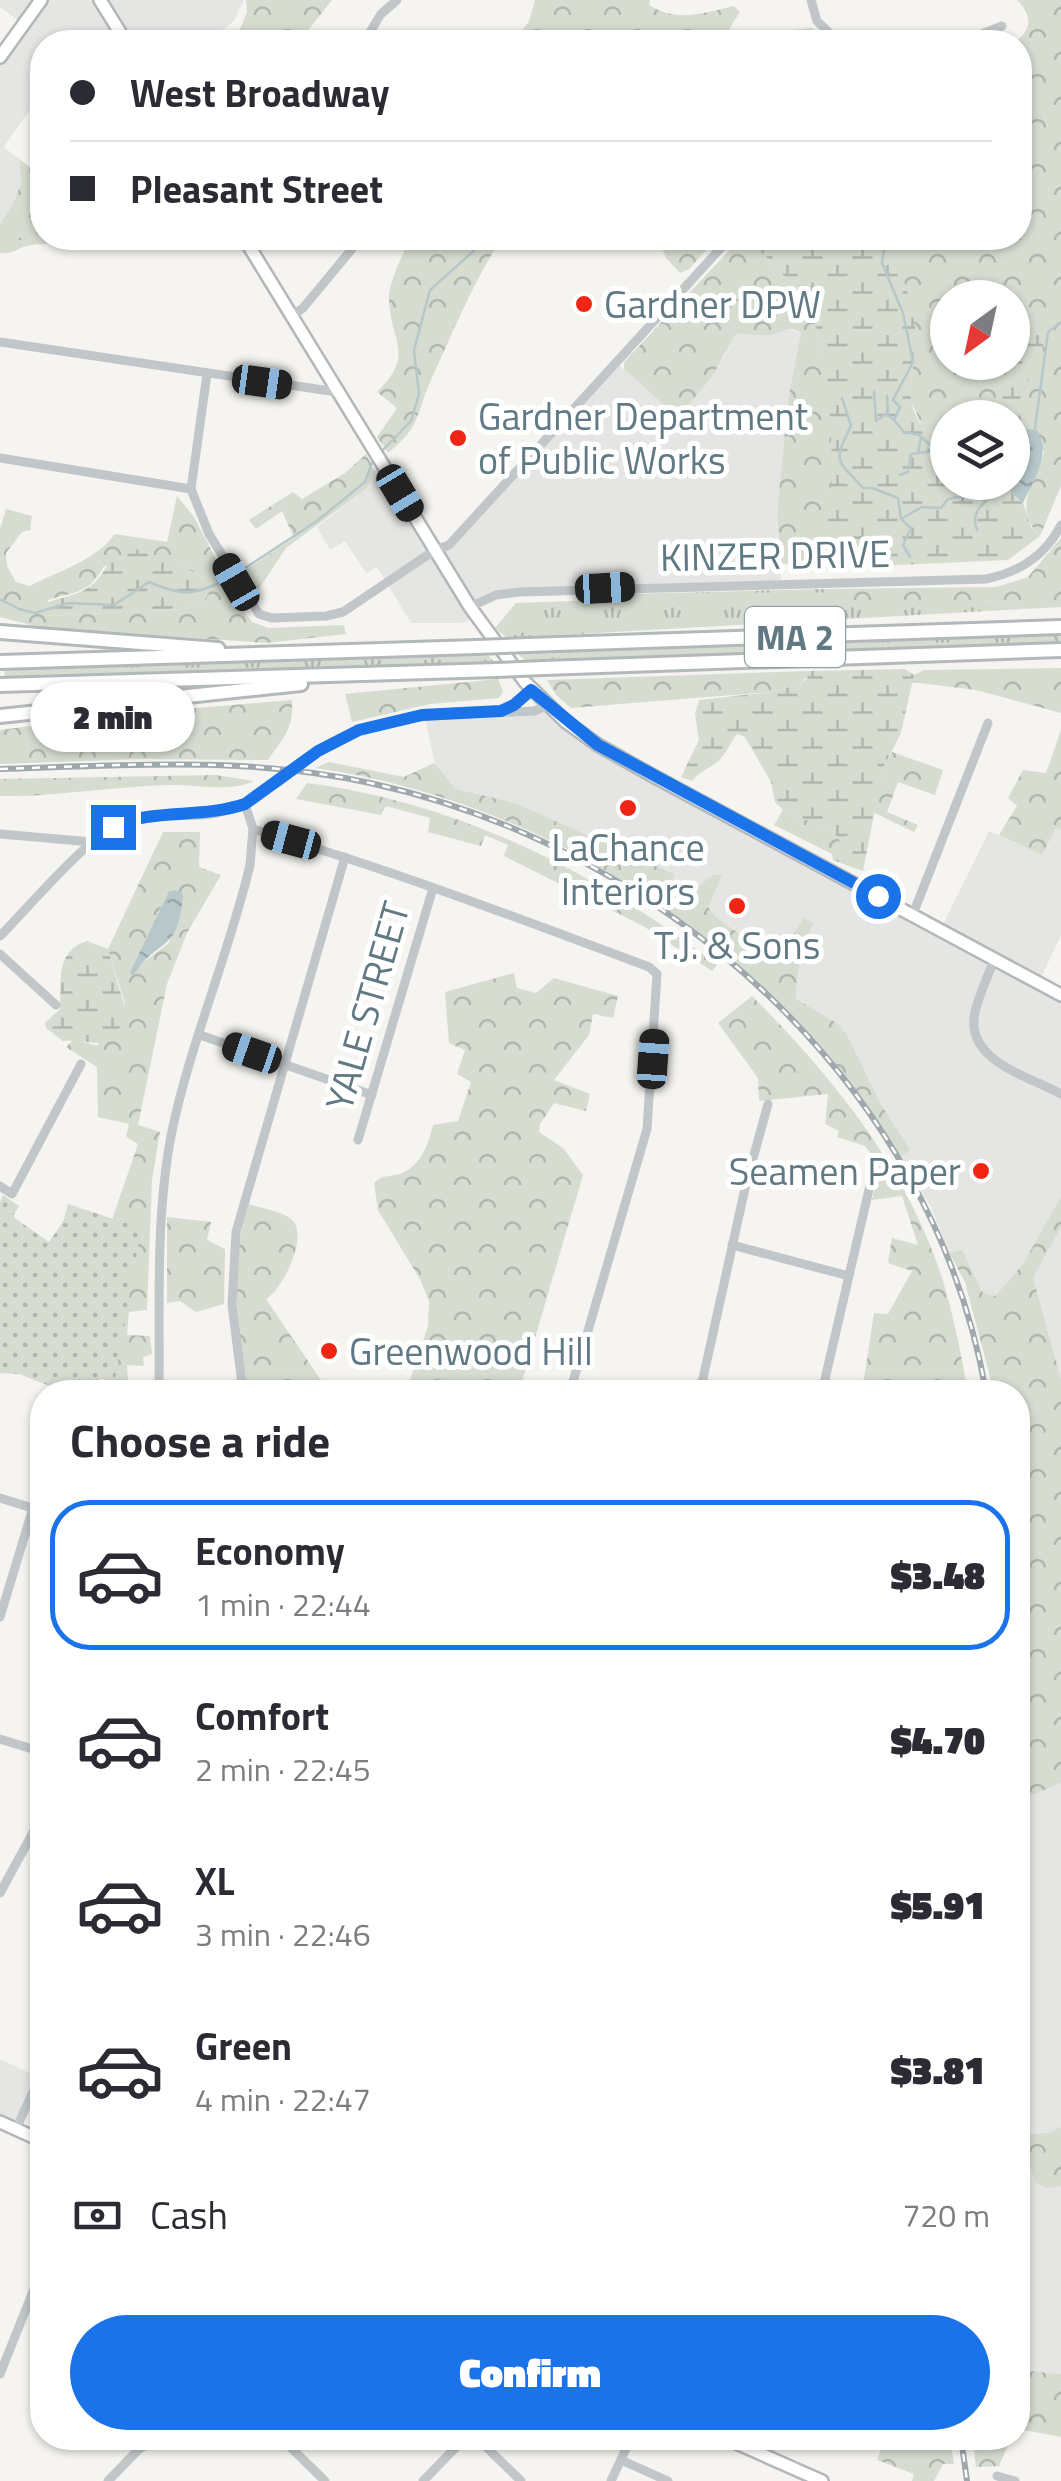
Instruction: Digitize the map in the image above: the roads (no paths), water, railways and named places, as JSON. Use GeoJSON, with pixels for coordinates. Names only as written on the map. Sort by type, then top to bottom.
{"type":"FeatureCollection","features":[{"type":"Feature","properties":{"kind":"highway","name":"MA 2"},"geometry":{"type":"LineString","coordinates":[[3,662],[1061,626]]}},
{"type":"Feature","properties":{"kind":"highway"},"geometry":{"type":"LineString","coordinates":[[0,632],[271,654]]}},
{"type":"Feature","properties":{"kind":"highway","name":"MA 2"},"geometry":{"type":"LineString","coordinates":[[3,685],[1061,650]]}},
{"type":"Feature","properties":{"kind":"highway"},"geometry":{"type":"LineString","coordinates":[[0,716],[382,674]]}},
{"type":"Feature","properties":{"kind":"main road"},"geometry":{"type":"LineString","coordinates":[[4,52],[41,0]]}},
{"type":"Feature","properties":{"kind":"main road"},"geometry":{"type":"LineString","coordinates":[[100,0],[119,30]]}},
{"type":"Feature","properties":{"kind":"main road"},"geometry":{"type":"LineString","coordinates":[[251,250],[470,607],[547,706],[598,745],[1061,995]]}},
{"type":"Feature","properties":{"kind":"main road"},"geometry":{"type":"LineString","coordinates":[[0,2122],[30,2135]]}},
{"type":"Feature","properties":{"kind":"main road"},"geometry":{"type":"LineString","coordinates":[[752,2450],[822,2481]]}},
{"type":"Feature","properties":{"kind":"street"},"geometry":{"type":"LineString","coordinates":[[371,30],[381,14],[397,0]]}},
{"type":"Feature","properties":{"kind":"street"},"geometry":{"type":"LineString","coordinates":[[811,0],[817,21],[826,30]]}},
{"type":"Feature","properties":{"kind":"street"},"geometry":{"type":"LineString","coordinates":[[992,30],[1002,26]]}},
{"type":"Feature","properties":{"kind":"street"},"geometry":{"type":"LineString","coordinates":[[292,316],[351,250]]}},
{"type":"Feature","properties":{"kind":"street"},"geometry":{"type":"LineString","coordinates":[[207,374],[190,489],[209,534],[259,614],[272,618],[338,614],[435,550],[449,545],[719,250]]}},
{"type":"Feature","properties":{"kind":"street"},"geometry":{"type":"LineString","coordinates":[[0,342],[336,392]]}},
{"type":"Feature","properties":{"kind":"street"},"geometry":{"type":"LineString","coordinates":[[0,458],[190,489]]}},
{"type":"Feature","properties":{"kind":"street","name":"KINZER DRIVE"},"geometry":{"type":"LineString","coordinates":[[470,607],[519,592],[986,579],[1010,574],[1028,564],[1051,543],[1061,525]]}},
{"type":"Feature","properties":{"kind":"street"},"geometry":{"type":"LineString","coordinates":[[501,711],[531,690]]}},
{"type":"Feature","properties":{"kind":"street"},"geometry":{"type":"LineString","coordinates":[[0,936],[92,842],[113,827],[133,819],[207,814],[245,804],[335,740],[374,724],[440,712],[534,711],[547,706]]}},
{"type":"Feature","properties":{"kind":"street"},"geometry":{"type":"LineString","coordinates":[[913,914],[988,723]]}},
{"type":"Feature","properties":{"kind":"street"},"geometry":{"type":"LineString","coordinates":[[159,1380],[167,1158],[176,1114],[248,875],[254,829],[245,804]]}},
{"type":"Feature","properties":{"kind":"street"},"geometry":{"type":"LineString","coordinates":[[254,829],[345,856],[649,967],[657,975],[646,1129],[573,1380]]}},
{"type":"Feature","properties":{"kind":"street"},"geometry":{"type":"LineString","coordinates":[[0,834],[92,842]]}},
{"type":"Feature","properties":{"kind":"street"},"geometry":{"type":"LineString","coordinates":[[241,1380],[232,1319],[234,1241],[345,856]]}},
{"type":"Feature","properties":{"kind":"street","name":"YALE STREET"},"geometry":{"type":"LineString","coordinates":[[358,1140],[433,888]]}},
{"type":"Feature","properties":{"kind":"street"},"geometry":{"type":"LineString","coordinates":[[0,954],[56,1006]]}},
{"type":"Feature","properties":{"kind":"street"},"geometry":{"type":"LineString","coordinates":[[995,958],[975,1012],[976,1036],[994,1060],[1061,1094]]}},
{"type":"Feature","properties":{"kind":"street"},"geometry":{"type":"LineString","coordinates":[[200,1035],[372,1095]]}},
{"type":"Feature","properties":{"kind":"street"},"geometry":{"type":"LineString","coordinates":[[0,1186],[12,1194],[82,1064]]}},
{"type":"Feature","properties":{"kind":"street"},"geometry":{"type":"LineString","coordinates":[[703,1380],[768,1104]]}},
{"type":"Feature","properties":{"kind":"street"},"geometry":{"type":"LineString","coordinates":[[825,1380],[874,1168]]}},
{"type":"Feature","properties":{"kind":"street"},"geometry":{"type":"LineString","coordinates":[[732,1245],[849,1276]]}},
{"type":"Feature","properties":{"kind":"street"},"geometry":{"type":"LineString","coordinates":[[0,1498],[30,1507]]}},
{"type":"Feature","properties":{"kind":"street"},"geometry":{"type":"LineString","coordinates":[[0,1617],[30,1533]]}},
{"type":"Feature","properties":{"kind":"street"},"geometry":{"type":"LineString","coordinates":[[0,1739],[30,1748]]}},
{"type":"Feature","properties":{"kind":"street"},"geometry":{"type":"LineString","coordinates":[[0,1893],[30,1838]]}},
{"type":"Feature","properties":{"kind":"street"},"geometry":{"type":"LineString","coordinates":[[16,2129],[30,2098]]}},
{"type":"Feature","properties":{"kind":"street"},"geometry":{"type":"LineString","coordinates":[[0,2374],[30,2298]]}},
{"type":"Feature","properties":{"kind":"street"},"geometry":{"type":"LineString","coordinates":[[124,2481],[112,2477],[138,2450]]}},
{"type":"Feature","properties":{"kind":"street"},"geometry":{"type":"LineString","coordinates":[[293,2450],[325,2481]]}},
{"type":"Feature","properties":{"kind":"street"},"geometry":{"type":"LineString","coordinates":[[423,2481],[453,2450]]}},
{"type":"Feature","properties":{"kind":"street"},"geometry":{"type":"LineString","coordinates":[[488,2450],[520,2481]]}},
{"type":"Feature","properties":{"kind":"street"},"geometry":{"type":"LineString","coordinates":[[611,2481],[626,2450]]}},
{"type":"Feature","properties":{"kind":"street"},"geometry":{"type":"LineString","coordinates":[[621,2460],[668,2481]]}},
{"type":"Feature","properties":{"kind":"street"},"geometry":{"type":"LineString","coordinates":[[997,2476],[1015,2481]]}},
{"type":"Feature","properties":{"kind":"water"},"geometry":{"type":"Polygon","coordinates":[[[1030,429],[1037,430],[1041,439],[1040,466],[1030,488],[1030,429]]]}},
{"type":"Feature","properties":{"kind":"water"},"geometry":{"type":"Polygon","coordinates":[[[169,891],[183,894],[177,928],[133,977],[130,972],[169,891]]]}},
{"type":"Feature","properties":{"kind":"waterway"},"geometry":{"type":"LineString","coordinates":[[382,451],[411,421],[419,394],[414,350],[430,290],[475,250]]}},
{"type":"Feature","properties":{"kind":"waterway"},"geometry":{"type":"LineString","coordinates":[[884,250],[882,263],[903,313],[913,362],[893,400],[900,407],[894,420],[904,432],[919,435],[930,445]]}},
{"type":"Feature","properties":{"kind":"waterway"},"geometry":{"type":"LineString","coordinates":[[1035,428],[1048,332],[1061,322]]}},
{"type":"Feature","properties":{"kind":"waterway"},"geometry":{"type":"LineString","coordinates":[[874,391],[876,421],[886,414],[893,419]]}},
{"type":"Feature","properties":{"kind":"waterway"},"geometry":{"type":"LineString","coordinates":[[887,396],[888,413]]}},
{"type":"Feature","properties":{"kind":"waterway"},"geometry":{"type":"LineString","coordinates":[[842,398],[851,426],[840,460],[863,488],[898,498],[901,519],[922,507],[941,508],[947,500]]}},
{"type":"Feature","properties":{"kind":"waterway"},"geometry":{"type":"LineString","coordinates":[[918,453],[921,438]]}},
{"type":"Feature","properties":{"kind":"waterway"},"geometry":{"type":"LineString","coordinates":[[900,475],[908,472],[911,454],[930,452]]}},
{"type":"Feature","properties":{"kind":"waterway"},"geometry":{"type":"LineString","coordinates":[[239,572],[317,521],[365,482],[373,460]]}},
{"type":"Feature","properties":{"kind":"waterway"},"geometry":{"type":"LineString","coordinates":[[977,530],[976,515],[988,500]]}},
{"type":"Feature","properties":{"kind":"waterway"},"geometry":{"type":"LineString","coordinates":[[902,520],[911,528],[903,545],[910,557]]}},
{"type":"Feature","properties":{"kind":"waterway"},"geometry":{"type":"LineString","coordinates":[[0,599],[35,613],[69,603],[114,605],[149,582],[187,592],[224,581]]}},
{"type":"Feature","properties":{"kind":"railway"},"geometry":{"type":"LineString","coordinates":[[0,769],[232,766],[324,774],[480,815],[585,863],[682,924],[770,997],[846,1082],[909,1177],[957,1281],[983,1380]]}},
{"type":"Feature","properties":{"kind":"railway"},"geometry":{"type":"LineString","coordinates":[[963,2450],[967,2481]]}},
{"type":"Feature","properties":{"kind":"place","name":"Gardner DPW"},"geometry":{"type":"Point","coordinates":[584,304]}},
{"type":"Feature","properties":{"kind":"place","name":"Gardner Department of Public Works"},"geometry":{"type":"Point","coordinates":[458,438]}},
{"type":"Feature","properties":{"kind":"place","name":"LaChance Interiors"},"geometry":{"type":"Point","coordinates":[628,808]}},
{"type":"Feature","properties":{"kind":"place","name":"T.J. & Sons"},"geometry":{"type":"Point","coordinates":[737,906]}},
{"type":"Feature","properties":{"kind":"place","name":"Seamen Paper"},"geometry":{"type":"Point","coordinates":[981,1171]}},
{"type":"Feature","properties":{"kind":"place","name":"Greenwood Hill"},"geometry":{"type":"Point","coordinates":[329,1351]}}]}
